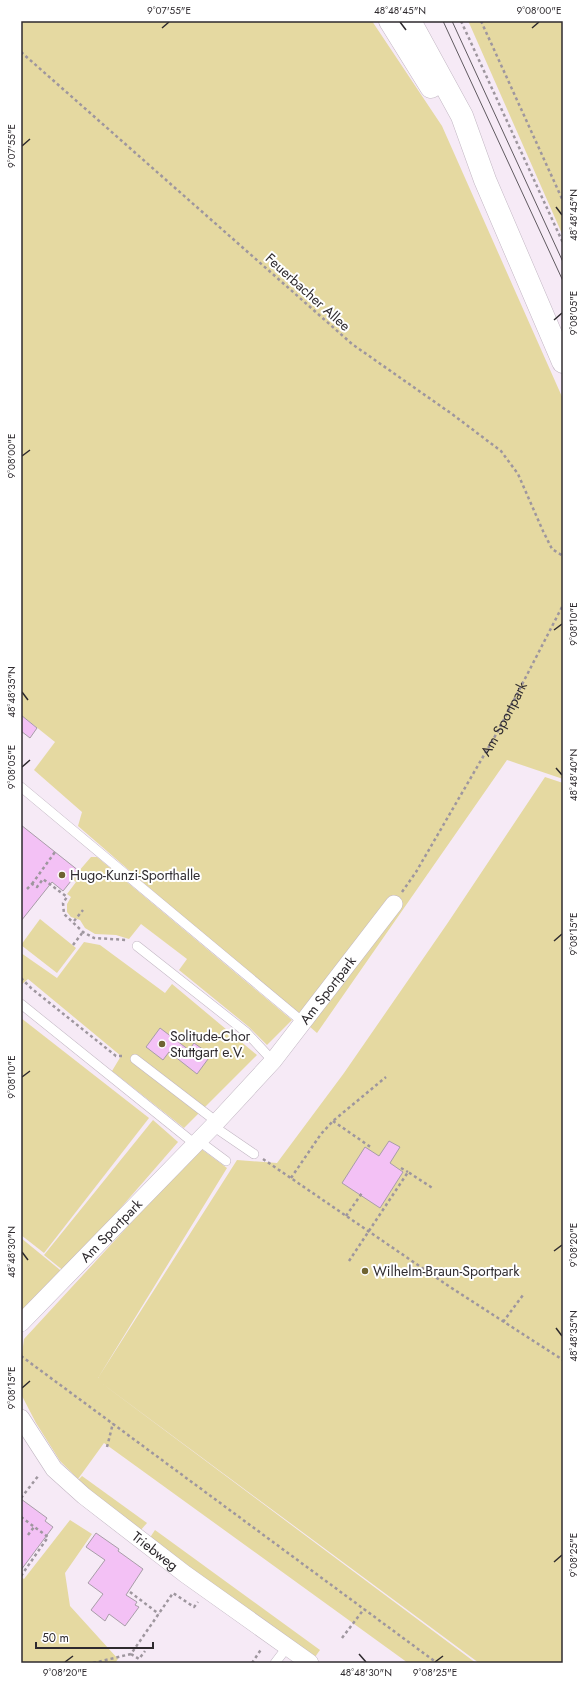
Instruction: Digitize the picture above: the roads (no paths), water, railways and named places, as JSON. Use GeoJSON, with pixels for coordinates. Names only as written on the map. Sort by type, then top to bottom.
{"type":"FeatureCollection","features":[{"type":"Feature","properties":{"kind":"main road"},"geometry":{"type":"LineString","coordinates":[[390,21],[444,108],[485,180]]}},
{"type":"Feature","properties":{"kind":"main road"},"geometry":{"type":"LineString","coordinates":[[410,21],[462,116],[485,180],[563,362]]}},
{"type":"Feature","properties":{"kind":"street","name":"Am Sportpark"},"geometry":{"type":"LineString","coordinates":[[21,1323],[215,1124],[273,1061],[304,1023],[394,904]]}},
{"type":"Feature","properties":{"kind":"street","name":"Triebweg"},"geometry":{"type":"LineString","coordinates":[[21,1418],[54,1469],[84,1496],[185,1574],[310,1663]]}},
{"type":"Feature","properties":{"kind":"lane"},"geometry":{"type":"LineString","coordinates":[[21,786],[304,1023]]}},
{"type":"Feature","properties":{"kind":"lane"},"geometry":{"type":"LineString","coordinates":[[137,946],[246,1032],[273,1061]]}},
{"type":"Feature","properties":{"kind":"lane"},"geometry":{"type":"LineString","coordinates":[[21,1004],[197,1142],[226,1161]]}},
{"type":"Feature","properties":{"kind":"lane"},"geometry":{"type":"LineString","coordinates":[[135,1059],[254,1154]]}},
{"type":"Feature","properties":{"kind":"lane"},"geometry":{"type":"LineString","coordinates":[[275,1663],[288,1646]]}},
{"type":"Feature","properties":{"kind":"tram line"},"geometry":{"type":"LineString","coordinates":[[443,21],[563,281]]}},
{"type":"Feature","properties":{"kind":"tram line"},"geometry":{"type":"LineString","coordinates":[[452,21],[563,262]]}},
{"type":"Feature","properties":{"kind":"place","name":"Hugo-Kunzi-Sporthalle"},"geometry":{"type":"Point","coordinates":[62,875]}},
{"type":"Feature","properties":{"kind":"place","name":"Solitude-Chor Stuttgart e.V."},"geometry":{"type":"Point","coordinates":[162,1044]}},
{"type":"Feature","properties":{"kind":"place","name":"Wilhelm-Braun-Sportpark"},"geometry":{"type":"Point","coordinates":[365,1271]}}]}
